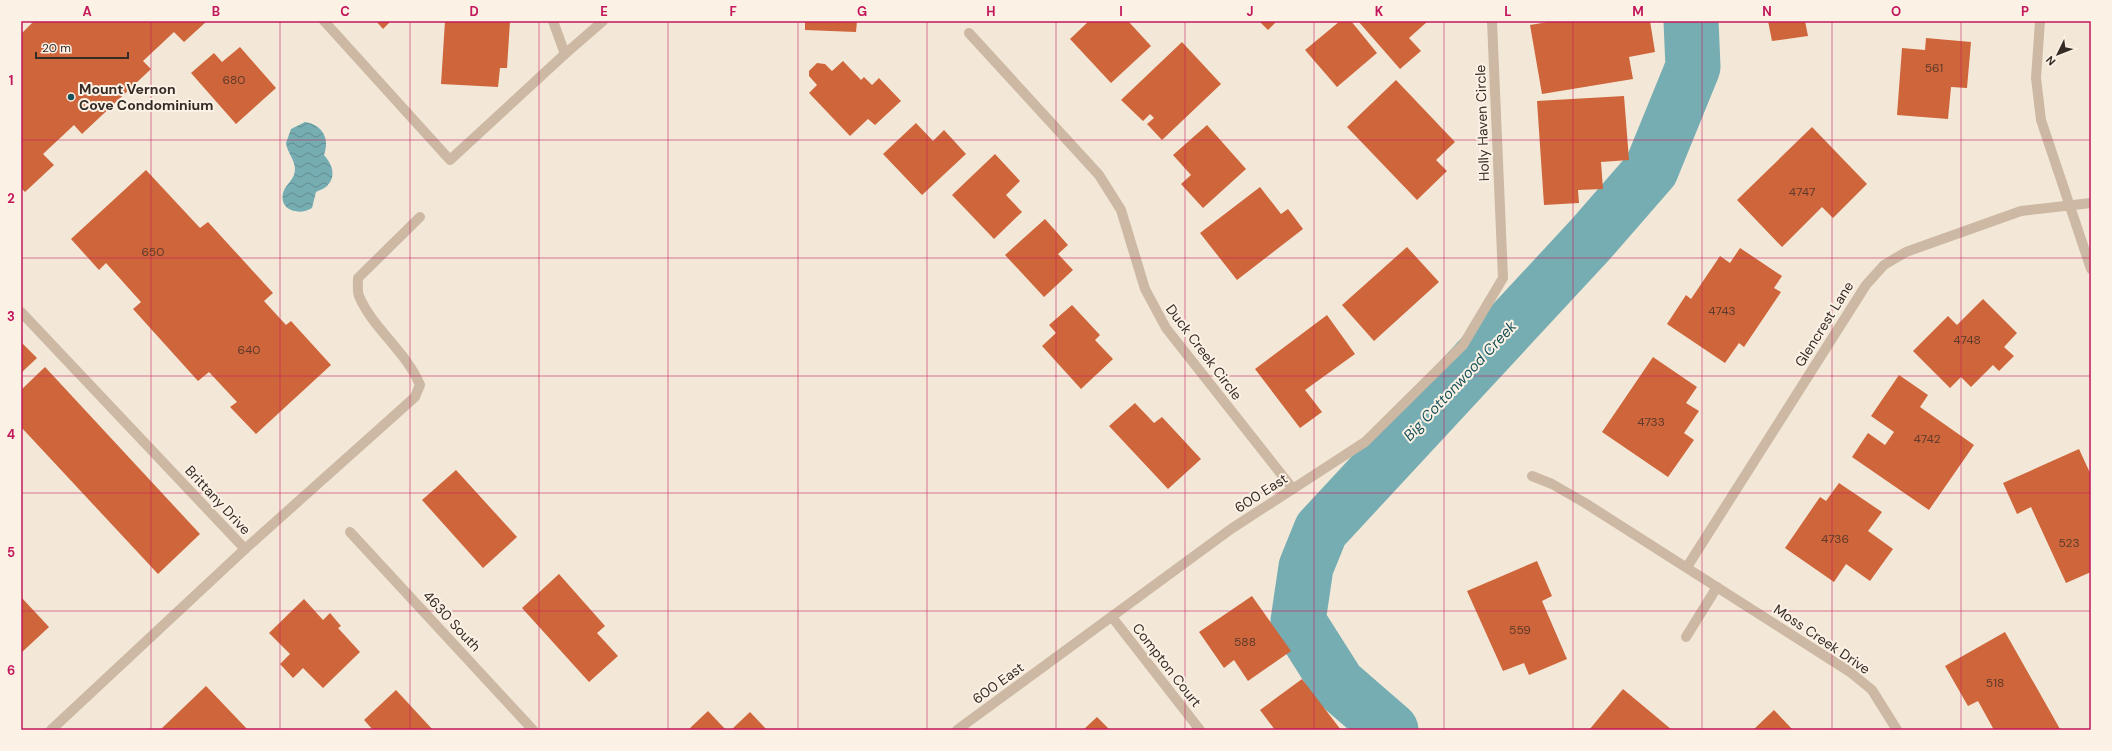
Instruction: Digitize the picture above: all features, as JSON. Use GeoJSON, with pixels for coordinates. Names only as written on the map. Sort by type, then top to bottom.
{"type":"FeatureCollection","features":[{"type":"Feature","properties":{"kind":"street"},"geometry":{"type":"LineString","coordinates":[[324,21],[450,160],[603,21]]}},
{"type":"Feature","properties":{"kind":"street"},"geometry":{"type":"LineString","coordinates":[[553,21],[565,54]]}},
{"type":"Feature","properties":{"kind":"street","name":"Holly Haven Circle"},"geometry":{"type":"LineString","coordinates":[[1492,21],[1500,224]]}},
{"type":"Feature","properties":{"kind":"street"},"geometry":{"type":"LineString","coordinates":[[2040,21],[2036,78],[2037,100],[2047,143],[2070,205],[2091,269]]}},
{"type":"Feature","properties":{"kind":"street","name":"Duck Creek Circle"},"geometry":{"type":"LineString","coordinates":[[969,33],[1099,175],[1121,210],[1145,289],[1158,315],[1293,489]]}},
{"type":"Feature","properties":{"kind":"street","name":"Glencrest Lane"},"geometry":{"type":"LineString","coordinates":[[1687,568],[1866,285],[1884,265],[1906,252],[2021,211],[2091,203]]}},
{"type":"Feature","properties":{"kind":"street"},"geometry":{"type":"LineString","coordinates":[[245,549],[415,397],[420,385],[414,371],[368,311],[359,295],[358,278],[420,218]]}},
{"type":"Feature","properties":{"kind":"street","name":"600 East"},"geometry":{"type":"LineString","coordinates":[[957,730],[1231,529],[1365,442],[1463,345],[1503,278],[1500,224]]}},
{"type":"Feature","properties":{"kind":"street","name":"Brittany Drive"},"geometry":{"type":"LineString","coordinates":[[21,312],[245,549],[51,730]]}},
{"type":"Feature","properties":{"kind":"street","name":"Moss Creek Drive"},"geometry":{"type":"LineString","coordinates":[[1532,476],[1567,492],[1861,680],[1881,703],[1897,730]]}},
{"type":"Feature","properties":{"kind":"street","name":"4630 South"},"geometry":{"type":"LineString","coordinates":[[350,532],[533,730]]}},
{"type":"Feature","properties":{"kind":"street"},"geometry":{"type":"LineString","coordinates":[[1686,637],[1717,587]]}},
{"type":"Feature","properties":{"kind":"street","name":"Compton Court"},"geometry":{"type":"LineString","coordinates":[[1112,617],[1200,730]]}},
{"type":"Feature","properties":{"kind":"water"},"geometry":{"type":"Polygon","coordinates":[[[305,122],[316,126],[324,134],[326,149],[324,155],[331,166],[333,174],[327,186],[316,192],[312,208],[302,212],[296,212],[287,208],[283,199],[284,190],[295,173],[294,162],[286,143],[291,129],[305,122]]]}},
{"type":"Feature","properties":{"kind":"building","name":"Mount Vernon Cove Condominium"},"geometry":{"type":"Polygon","coordinates":[[[34,21],[207,21],[184,42],[174,32],[143,61],[151,69],[82,134],[74,125],[43,154],[54,165],[25,192],[21,188],[21,34],[34,21]]]}},
{"type":"Feature","properties":{"kind":"building"},"geometry":{"type":"Polygon","coordinates":[[[376,21],[391,21],[383,29],[376,21]]]}},
{"type":"Feature","properties":{"kind":"building"},"geometry":{"type":"Polygon","coordinates":[[[445,21],[510,21],[507,68],[500,68],[498,87],[441,84],[445,21]]]}},
{"type":"Feature","properties":{"kind":"building"},"geometry":{"type":"Polygon","coordinates":[[[805,21],[857,21],[856,32],[805,30],[805,21]]]}},
{"type":"Feature","properties":{"kind":"building"},"geometry":{"type":"Polygon","coordinates":[[[1089,21],[1128,21],[1151,46],[1111,83],[1070,39],[1089,21]]]}},
{"type":"Feature","properties":{"kind":"building"},"geometry":{"type":"Polygon","coordinates":[[[1259,21],[1277,21],[1268,30],[1259,21]]]}},
{"type":"Feature","properties":{"kind":"building"},"geometry":{"type":"Polygon","coordinates":[[[1340,21],[1351,21],[1377,53],[1337,87],[1305,50],[1340,21]]]}},
{"type":"Feature","properties":{"kind":"building"},"geometry":{"type":"Polygon","coordinates":[[[1358,21],[1428,21],[1409,38],[1421,51],[1400,69],[1358,21]]]}},
{"type":"Feature","properties":{"kind":"building"},"geometry":{"type":"Polygon","coordinates":[[[1554,21],[1650,21],[1655,52],[1629,57],[1633,79],[1542,94],[1530,25],[1554,21]]]}},
{"type":"Feature","properties":{"kind":"building"},"geometry":{"type":"Polygon","coordinates":[[[1768,21],[1805,21],[1808,36],[1772,41],[1768,21]]]}},
{"type":"Feature","properties":{"kind":"building"},"geometry":{"type":"Polygon","coordinates":[[[1926,38],[1971,42],[1967,88],[1951,87],[1948,119],[1897,115],[1902,48],[1925,50],[1926,38]]]}},
{"type":"Feature","properties":{"kind":"building"},"geometry":{"type":"Polygon","coordinates":[[[1182,42],[1221,84],[1162,140],[1147,124],[1154,118],[1150,114],[1143,121],[1121,100],[1182,42]]]}},
{"type":"Feature","properties":{"kind":"building"},"geometry":{"type":"Polygon","coordinates":[[[240,47],[276,88],[236,124],[191,73],[214,53],[222,62],[240,47]]]}},
{"type":"Feature","properties":{"kind":"building"},"geometry":{"type":"Polygon","coordinates":[[[843,61],[861,80],[864,77],[872,85],[879,78],[901,101],[875,125],[868,119],[850,136],[809,93],[817,85],[809,76],[809,71],[817,63],[825,64],[832,71],[843,61]]]}},
{"type":"Feature","properties":{"kind":"building"},"geometry":{"type":"Polygon","coordinates":[[[1396,80],[1455,142],[1436,160],[1447,171],[1417,200],[1347,127],[1396,80]]]}},
{"type":"Feature","properties":{"kind":"building"},"geometry":{"type":"Polygon","coordinates":[[[1624,96],[1629,160],[1601,162],[1603,189],[1578,190],[1579,203],[1544,205],[1537,101],[1624,96]]]}},
{"type":"Feature","properties":{"kind":"building"},"geometry":{"type":"Polygon","coordinates":[[[916,123],[933,141],[944,130],[966,154],[922,195],[883,154],[916,123]]]}},
{"type":"Feature","properties":{"kind":"building"},"geometry":{"type":"Polygon","coordinates":[[[1207,125],[1246,169],[1203,208],[1181,184],[1191,175],[1173,155],[1207,125]]]}},
{"type":"Feature","properties":{"kind":"building"},"geometry":{"type":"Polygon","coordinates":[[[1812,127],[1867,184],[1833,218],[1822,207],[1782,247],[1737,200],[1812,127]]]}},
{"type":"Feature","properties":{"kind":"building"},"geometry":{"type":"Polygon","coordinates":[[[995,154],[1020,181],[1006,195],[1022,212],[994,239],[952,195],[995,154]]]}},
{"type":"Feature","properties":{"kind":"building"},"geometry":{"type":"Polygon","coordinates":[[[146,170],[200,228],[208,222],[273,293],[264,301],[286,325],[291,321],[331,365],[256,434],[230,407],[237,402],[209,372],[198,381],[133,309],[141,302],[106,263],[99,270],[71,239],[146,170]]]}},
{"type":"Feature","properties":{"kind":"building"},"geometry":{"type":"Polygon","coordinates":[[[1260,187],[1281,214],[1288,209],[1303,229],[1237,280],[1200,233],[1260,187]]]}},
{"type":"Feature","properties":{"kind":"building"},"geometry":{"type":"Polygon","coordinates":[[[1045,219],[1068,245],[1058,254],[1073,270],[1044,297],[1005,255],[1045,219]]]}},
{"type":"Feature","properties":{"kind":"building"},"geometry":{"type":"Polygon","coordinates":[[[1407,247],[1439,282],[1374,341],[1342,305],[1407,247]]]}},
{"type":"Feature","properties":{"kind":"building"},"geometry":{"type":"Polygon","coordinates":[[[1740,248],[1782,276],[1774,288],[1781,292],[1744,347],[1739,343],[1725,363],[1667,324],[1686,295],[1691,299],[1720,256],[1730,263],[1740,248]]]}},
{"type":"Feature","properties":{"kind":"building"},"geometry":{"type":"Polygon","coordinates":[[[1983,299],[2017,333],[2004,347],[2014,356],[1999,371],[1993,365],[1971,387],[1961,377],[1950,388],[1913,351],[1948,316],[1957,325],[1983,299]]]}},
{"type":"Feature","properties":{"kind":"building"},"geometry":{"type":"Polygon","coordinates":[[[1072,305],[1100,335],[1095,340],[1113,359],[1081,389],[1042,346],[1056,333],[1049,325],[1072,305]]]}},
{"type":"Feature","properties":{"kind":"building"},"geometry":{"type":"Polygon","coordinates":[[[1327,315],[1355,354],[1305,390],[1322,412],[1300,428],[1255,369],[1327,315]]]}},
{"type":"Feature","properties":{"kind":"building"},"geometry":{"type":"Polygon","coordinates":[[[21,342],[37,358],[21,373],[21,342]]]}},
{"type":"Feature","properties":{"kind":"building"},"geometry":{"type":"Polygon","coordinates":[[[1653,357],[1697,387],[1686,403],[1699,411],[1684,433],[1694,440],[1668,477],[1602,432],[1653,357]]]}},
{"type":"Feature","properties":{"kind":"building"},"geometry":{"type":"Polygon","coordinates":[[[45,367],[200,534],[158,574],[21,427],[21,390],[45,367]]]}},
{"type":"Feature","properties":{"kind":"building"},"geometry":{"type":"Polygon","coordinates":[[[1899,375],[1928,395],[1920,407],[1974,445],[1929,510],[1852,457],[1868,433],[1885,445],[1894,432],[1871,416],[1899,375]]]}},
{"type":"Feature","properties":{"kind":"building"},"geometry":{"type":"Polygon","coordinates":[[[1135,403],[1154,423],[1162,417],[1201,459],[1168,489],[1109,426],[1135,403]]]}},
{"type":"Feature","properties":{"kind":"building"},"geometry":{"type":"Polygon","coordinates":[[[2079,449],[2091,475],[2091,572],[2066,583],[2031,507],[2017,514],[2003,483],[2079,449]]]}},
{"type":"Feature","properties":{"kind":"building"},"geometry":{"type":"Polygon","coordinates":[[[456,470],[517,537],[483,568],[422,500],[456,470]]]}},
{"type":"Feature","properties":{"kind":"building"},"geometry":{"type":"Polygon","coordinates":[[[1839,483],[1882,512],[1868,531],[1893,549],[1870,581],[1846,564],[1834,582],[1785,548],[1820,497],[1826,501],[1839,483]]]}},
{"type":"Feature","properties":{"kind":"building"},"geometry":{"type":"Polygon","coordinates":[[[1537,561],[1552,596],[1542,601],[1567,659],[1529,675],[1524,663],[1503,671],[1467,591],[1537,561]]]}},
{"type":"Feature","properties":{"kind":"building"},"geometry":{"type":"Polygon","coordinates":[[[559,574],[605,626],[597,633],[618,656],[589,682],[522,608],[559,574]]]}},
{"type":"Feature","properties":{"kind":"building"},"geometry":{"type":"Polygon","coordinates":[[[1252,596],[1291,651],[1248,681],[1234,660],[1224,668],[1199,632],[1252,596]]]}},
{"type":"Feature","properties":{"kind":"building"},"geometry":{"type":"Polygon","coordinates":[[[21,597],[49,627],[21,653],[21,597]]]}},
{"type":"Feature","properties":{"kind":"building"},"geometry":{"type":"Polygon","coordinates":[[[304,599],[323,620],[330,613],[341,626],[338,628],[360,652],[323,688],[303,668],[293,678],[280,664],[290,654],[269,633],[304,599]]]}},
{"type":"Feature","properties":{"kind":"building"},"geometry":{"type":"Polygon","coordinates":[[[2005,632],[2060,729],[1994,730],[1978,701],[1968,706],[1945,666],[2005,632]]]}},
{"type":"Feature","properties":{"kind":"building"},"geometry":{"type":"Polygon","coordinates":[[[1302,679],[1341,730],[1275,730],[1260,710],[1302,679]]]}},
{"type":"Feature","properties":{"kind":"building"},"geometry":{"type":"Polygon","coordinates":[[[206,686],[248,730],[160,730],[206,686]]]}},
{"type":"Feature","properties":{"kind":"building"},"geometry":{"type":"Polygon","coordinates":[[[1623,689],[1672,730],[1589,730],[1623,689]]]}},
{"type":"Feature","properties":{"kind":"building"},"geometry":{"type":"Polygon","coordinates":[[[396,690],[433,730],[373,730],[364,720],[396,690]]]}},
{"type":"Feature","properties":{"kind":"building"},"geometry":{"type":"Polygon","coordinates":[[[1774,710],[1793,730],[1753,730],[1774,710]]]}},
{"type":"Feature","properties":{"kind":"building"},"geometry":{"type":"Polygon","coordinates":[[[708,711],[726,730],[688,730],[708,711]]]}},
{"type":"Feature","properties":{"kind":"building"},"geometry":{"type":"Polygon","coordinates":[[[750,712],[767,730],[731,730],[750,712]]]}},
{"type":"Feature","properties":{"kind":"building"},"geometry":{"type":"Polygon","coordinates":[[[1097,717],[1110,730],[1083,730],[1097,717]]]}},
{"type":"Feature","properties":{"kind":"waterway","name":"Big Cottonwood Creek"},"geometry":{"type":"LineString","coordinates":[[1391,730],[1338,684],[1298,621],[1306,567],[1321,530],[1590,240],[1651,170],[1693,67],[1691,21]]}},
{"type":"Feature","properties":{"kind":"place","name":"Mount Vernon Cove Condominium"},"geometry":{"type":"Point","coordinates":[71,97]}}]}
